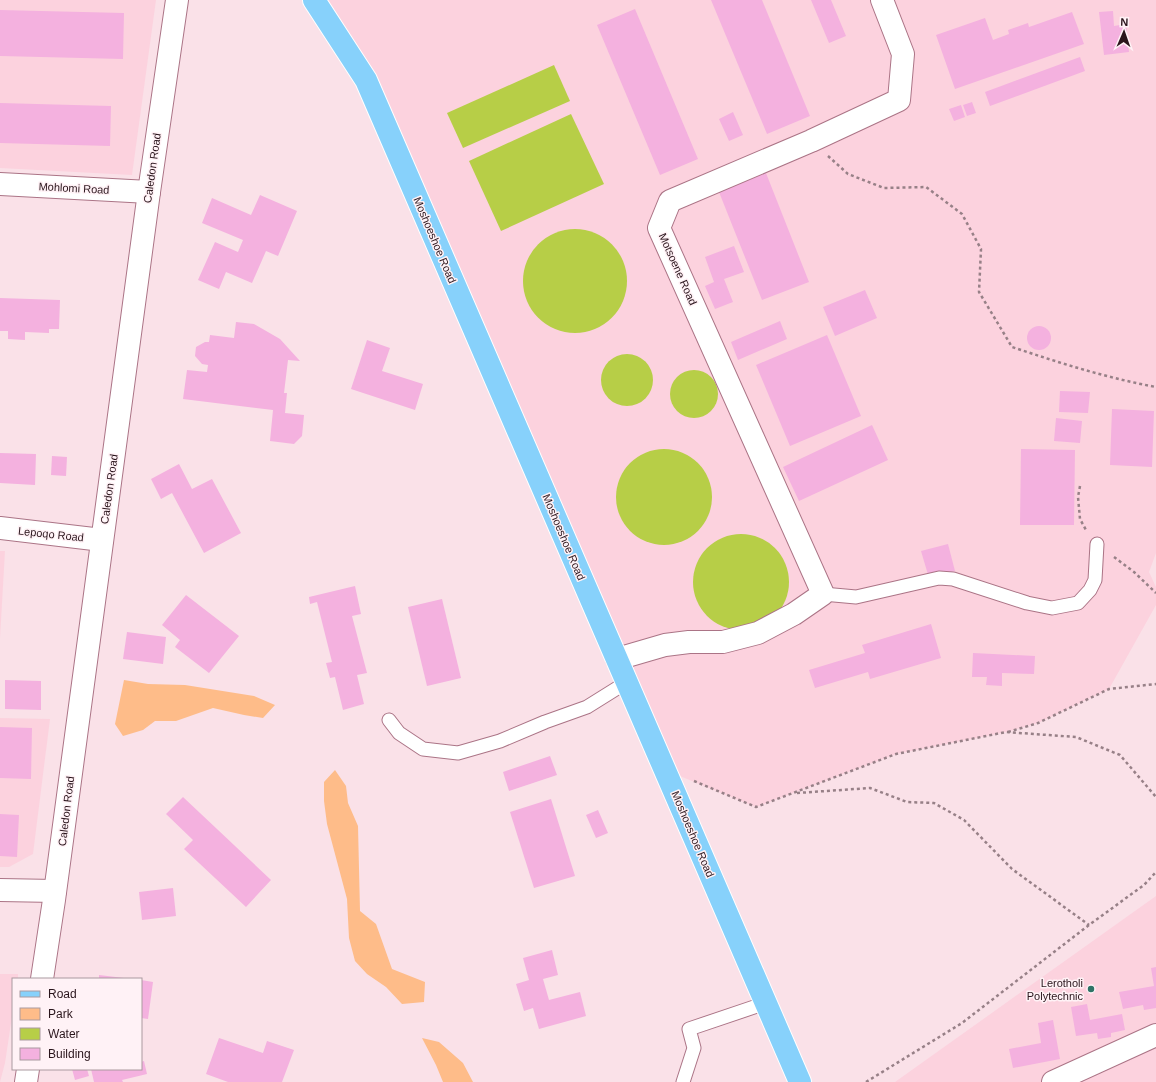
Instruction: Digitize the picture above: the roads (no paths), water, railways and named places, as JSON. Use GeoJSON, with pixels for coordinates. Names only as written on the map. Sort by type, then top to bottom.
{"type":"FeatureCollection","features":[{"type":"Feature","properties":{"kind":"main road","name":"Moshoeshoe Road"},"geometry":{"type":"LineString","coordinates":[[314,0],[366,80],[800,1082]]}},
{"type":"Feature","properties":{"kind":"street","name":"Caledon Road"},"geometry":{"type":"LineString","coordinates":[[42,978],[149,192],[177,0]]}},
{"type":"Feature","properties":{"kind":"street","name":"Motsoene Road"},"geometry":{"type":"LineString","coordinates":[[823,594],[659,228],[670,201],[811,141],[899,100],[903,54],[882,0]]}},
{"type":"Feature","properties":{"kind":"street","name":"Mohlomi Road"},"geometry":{"type":"LineString","coordinates":[[0,184],[149,192]]}},
{"type":"Feature","properties":{"kind":"street","name":"Lepoqo Road"},"geometry":{"type":"LineString","coordinates":[[0,528],[102,540]]}},
{"type":"Feature","properties":{"kind":"street"},"geometry":{"type":"LineString","coordinates":[[617,659],[665,645],[689,642],[722,642],[758,633],[794,614],[823,594]]}},
{"type":"Feature","properties":{"kind":"street"},"geometry":{"type":"LineString","coordinates":[[0,890],[55,891]]}},
{"type":"Feature","properties":{"kind":"street"},"geometry":{"type":"LineString","coordinates":[[1053,1082],[1156,1035]]}},
{"type":"Feature","properties":{"kind":"street"},"geometry":{"type":"LineString","coordinates":[[26,1082],[28,1070]]}},
{"type":"Feature","properties":{"kind":"lane"},"geometry":{"type":"LineString","coordinates":[[823,594],[856,597],[939,578],[953,579],[1027,603],[1052,608],[1078,603],[1090,590],[1095,580],[1097,544]]}},
{"type":"Feature","properties":{"kind":"lane"},"geometry":{"type":"LineString","coordinates":[[389,720],[399,733],[423,749],[458,753],[500,742],[545,722],[587,706],[627,682]]}},
{"type":"Feature","properties":{"kind":"lane"},"geometry":{"type":"LineString","coordinates":[[683,1082],[694,1048],[689,1030],[766,1003]]}},
{"type":"Feature","properties":{"kind":"water"},"geometry":{"type":"Polygon","coordinates":[[[554,65],[570,101],[463,148],[447,113],[554,65]]]}},
{"type":"Feature","properties":{"kind":"water"},"geometry":{"type":"Polygon","coordinates":[[[571,114],[604,184],[501,231],[469,161],[571,114]]]}},
{"type":"Feature","properties":{"kind":"water"},"geometry":{"type":"Polygon","coordinates":[[[575,229],[595,233],[612,244],[623,261],[627,281],[623,301],[612,318],[595,329],[575,333],[555,329],[538,318],[527,301],[523,281],[527,261],[538,244],[555,233],[575,229]]]}},
{"type":"Feature","properties":{"kind":"water"},"geometry":{"type":"Polygon","coordinates":[[[627,354],[637,356],[645,362],[651,370],[653,380],[651,390],[645,398],[637,404],[627,406],[617,404],[609,398],[603,390],[601,380],[603,370],[609,362],[617,356],[627,354]]]}},
{"type":"Feature","properties":{"kind":"water"},"geometry":{"type":"Polygon","coordinates":[[[694,370],[703,372],[711,377],[716,385],[718,394],[716,403],[711,411],[703,416],[694,418],[685,416],[677,411],[672,403],[670,394],[672,385],[677,377],[685,372],[694,370]]]}},
{"type":"Feature","properties":{"kind":"water"},"geometry":{"type":"Polygon","coordinates":[[[664,449],[682,452],[698,463],[709,479],[712,497],[709,515],[698,531],[682,542],[664,545],[646,542],[630,531],[619,515],[616,497],[619,479],[630,463],[646,452],[664,449]]]}},
{"type":"Feature","properties":{"kind":"water"},"geometry":{"type":"Polygon","coordinates":[[[741,534],[759,538],[768,542],[775,548],[781,555],[785,564],[789,582],[785,600],[781,609],[775,616],[768,622],[759,626],[741,630],[723,626],[714,622],[707,616],[701,609],[697,600],[693,582],[697,564],[701,555],[707,548],[714,542],[723,538],[741,534]]]}},
{"type":"Feature","properties":{"kind":"place","name":"Lerotholi Polytechnic"},"geometry":{"type":"Point","coordinates":[1091,989]}}]}
